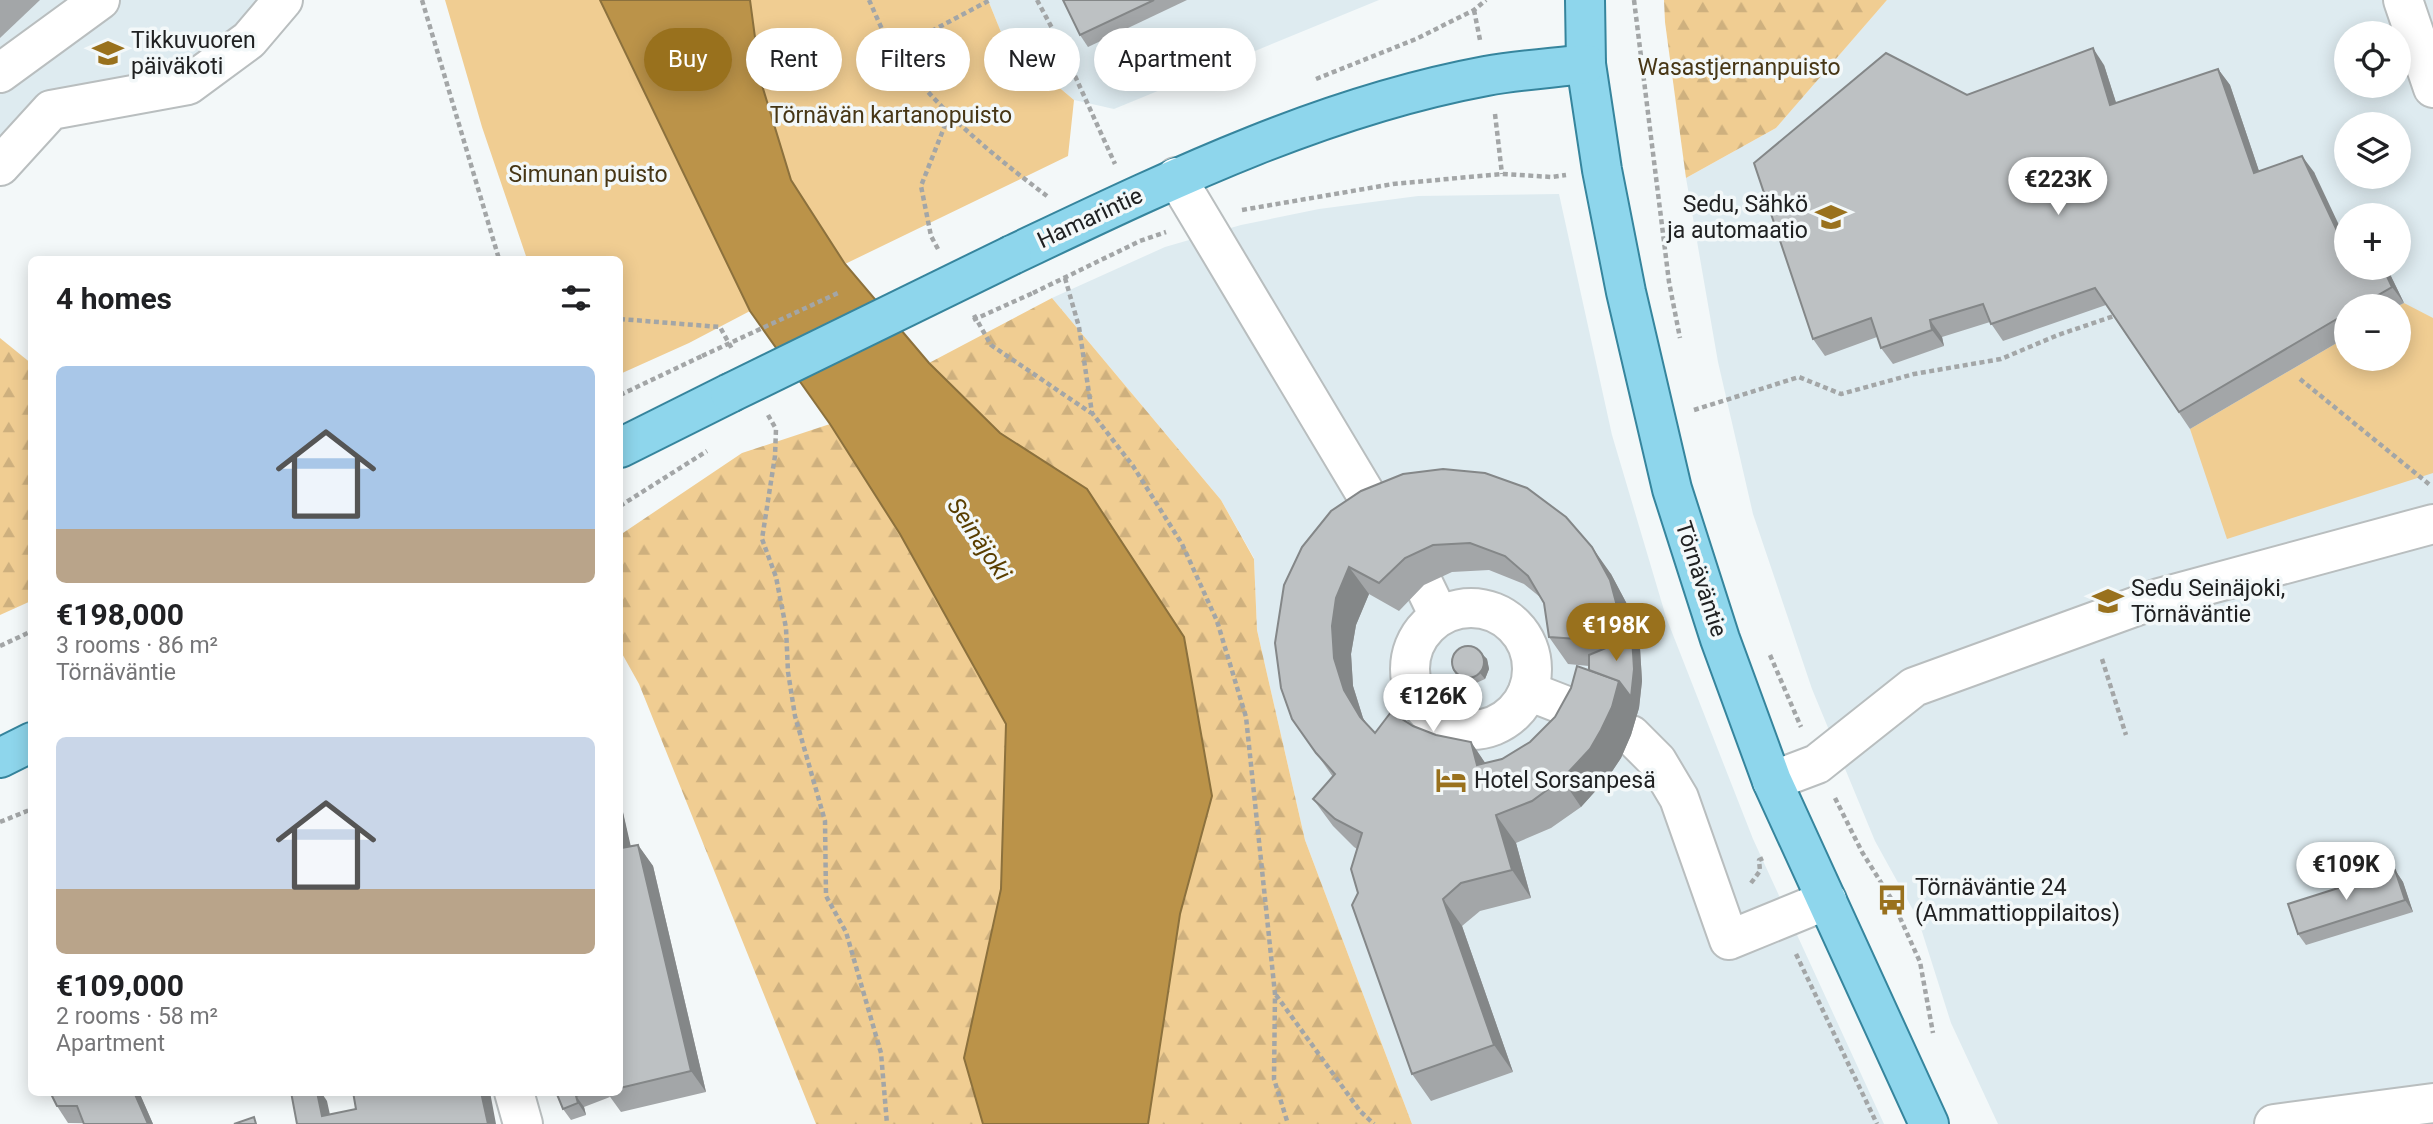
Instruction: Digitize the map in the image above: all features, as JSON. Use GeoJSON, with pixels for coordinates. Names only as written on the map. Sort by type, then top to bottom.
{"type":"FeatureCollection","features":[{"type":"Feature","properties":{"kind":"main road","name":"Törnäväntie"},"geometry":{"type":"LineString","coordinates":[[1586,0],[1586,64],[1602,170],[1626,292],[1672,489],[1720,639],[1772,781],[1930,1124]]}},
{"type":"Feature","properties":{"kind":"main road","name":"Hamarintie"},"geometry":{"type":"LineString","coordinates":[[623,447],[747,400],[1012,255],[1176,177],[1293,131],[1405,95],[1488,76],[1586,64]]}},
{"type":"Feature","properties":{"kind":"main road"},"geometry":{"type":"LineString","coordinates":[[0,758],[28,745]]}},
{"type":"Feature","properties":{"kind":"street"},"geometry":{"type":"LineString","coordinates":[[0,73],[100,0]]}},
{"type":"Feature","properties":{"kind":"street"},"geometry":{"type":"LineString","coordinates":[[0,166],[51,110],[188,85],[249,40],[283,0]]}},
{"type":"Feature","properties":{"kind":"street"},"geometry":{"type":"LineString","coordinates":[[2403,0],[2433,88]]}},
{"type":"Feature","properties":{"kind":"street"},"geometry":{"type":"LineString","coordinates":[[1176,177],[1380,518]]}},
{"type":"Feature","properties":{"kind":"street"},"geometry":{"type":"LineString","coordinates":[[1772,781],[1817,764],[1914,687],[2159,598],[2433,524]]}},
{"type":"Feature","properties":{"kind":"street"},"geometry":{"type":"LineString","coordinates":[[1432,601],[1458,609],[1480,608],[1496,613],[1513,625],[1528,646],[1532,667],[1528,691],[1517,709],[1500,723],[1480,730],[1456,729],[1436,720],[1417,698],[1409,670],[1413,648],[1423,630],[1432,601]]}},
{"type":"Feature","properties":{"kind":"street"},"geometry":{"type":"LineString","coordinates":[[1528,691],[1590,715]]}},
{"type":"Feature","properties":{"kind":"street"},"geometry":{"type":"LineString","coordinates":[[1631,735],[1657,761],[1679,798],[1729,940],[1828,900]]}},
{"type":"Feature","properties":{"kind":"street"},"geometry":{"type":"LineString","coordinates":[[515,1096],[523,1124]]}},
{"type":"Feature","properties":{"kind":"street"},"geometry":{"type":"LineString","coordinates":[[2274,1124],[2433,1103]]}},
{"type":"Feature","properties":{"kind":"path"},"geometry":{"type":"LineString","coordinates":[[422,0],[498,256]]}},
{"type":"Feature","properties":{"kind":"path"},"geometry":{"type":"LineString","coordinates":[[869,0],[883,28]]}},
{"type":"Feature","properties":{"kind":"path"},"geometry":{"type":"LineString","coordinates":[[937,28],[990,0]]}},
{"type":"Feature","properties":{"kind":"path"},"geometry":{"type":"LineString","coordinates":[[1037,0],[1060,43],[1115,165]]}},
{"type":"Feature","properties":{"kind":"path"},"geometry":{"type":"LineString","coordinates":[[1634,0],[1668,269],[1681,346]]}},
{"type":"Feature","properties":{"kind":"path"},"geometry":{"type":"LineString","coordinates":[[928,91],[949,115],[1047,196]]}},
{"type":"Feature","properties":{"kind":"path"},"geometry":{"type":"LineString","coordinates":[[1033,293],[1140,241],[1202,220],[1269,204],[1393,184],[1502,174],[1552,177],[1602,170]]}},
{"type":"Feature","properties":{"kind":"path"},"geometry":{"type":"LineString","coordinates":[[1065,278],[1079,327],[1092,413],[1133,466],[1175,533],[1217,621],[1245,718],[1275,994],[1274,1079],[1288,1124]]}},
{"type":"Feature","properties":{"kind":"path"},"geometry":{"type":"LineString","coordinates":[[1693,410],[1799,377],[1841,394],[1914,374],[2001,359],[2058,335],[2114,316]]}},
{"type":"Feature","properties":{"kind":"path"},"geometry":{"type":"LineString","coordinates":[[623,318],[720,327],[732,350]]}},
{"type":"Feature","properties":{"kind":"path"},"geometry":{"type":"LineString","coordinates":[[623,394],[702,356]]}},
{"type":"Feature","properties":{"kind":"path"},"geometry":{"type":"LineString","coordinates":[[2300,380],[2433,488]]}},
{"type":"Feature","properties":{"kind":"path"},"geometry":{"type":"LineString","coordinates":[[1690,398],[1696,423]]}},
{"type":"Feature","properties":{"kind":"path"},"geometry":{"type":"LineString","coordinates":[[747,400],[776,429],[771,496],[762,540],[779,590],[786,628],[788,672],[795,716],[825,821],[826,896],[846,932],[881,1053],[887,1124]]}},
{"type":"Feature","properties":{"kind":"path"},"geometry":{"type":"LineString","coordinates":[[623,504],[713,447]]}},
{"type":"Feature","properties":{"kind":"path"},"geometry":{"type":"LineString","coordinates":[[2090,622],[2126,735]]}},
{"type":"Feature","properties":{"kind":"path"},"geometry":{"type":"LineString","coordinates":[[0,646],[28,633]]}},
{"type":"Feature","properties":{"kind":"path"},"geometry":{"type":"LineString","coordinates":[[1768,650],[1817,764],[1862,852],[1892,900],[1920,962],[1933,1037]]}},
{"type":"Feature","properties":{"kind":"path"},"geometry":{"type":"LineString","coordinates":[[0,822],[28,811]]}},
{"type":"Feature","properties":{"kind":"path"},"geometry":{"type":"LineString","coordinates":[[1275,994],[1360,1111],[1374,1124]]}},
{"type":"Feature","properties":{"kind":"shaded area","name":"Tikkuvuoren päiväkoti"},"geometry":{"type":"Polygon","coordinates":[[[0,0],[265,0],[188,85],[51,110],[0,154],[0,0]]]}},
{"type":"Feature","properties":{"kind":"shaded area"},"geometry":{"type":"Polygon","coordinates":[[[988,0],[1379,0],[1256,51],[1256,28],[1094,28],[1094,91],[1158,91],[1114,109],[1074,100],[1063,91],[1080,91],[1080,28],[999,28],[988,0]]]}},
{"type":"Feature","properties":{"kind":"shaded area","name":"Sedu Seinäjoki, Törnäväntie"},"geometry":{"type":"Polygon","coordinates":[[[1887,0],[2433,0],[2433,1124],[1998,1124],[1951,1023],[1918,919],[1875,841],[1812,689],[1753,514],[1718,362],[1686,178],[1776,128],[1887,0]]]}},
{"type":"Feature","properties":{"kind":"shaded area"},"geometry":{"type":"Polygon","coordinates":[[[1559,194],[1612,435],[1666,617],[1753,839],[1884,1124],[1412,1124],[1305,840],[1257,630],[1254,558],[1221,500],[1052,298],[1165,247],[1241,225],[1319,209],[1418,196],[1559,194]]]}},
{"type":"Feature","properties":{"kind":"green space","name":"Simunan puisto"},"geometry":{"type":"Polygon","coordinates":[[[445,0],[600,0],[750,311],[689,343],[623,373],[623,256],[526,256],[482,127],[445,0]]]}},
{"type":"Feature","properties":{"kind":"green space","name":"Törnävän kartanopuisto"},"geometry":{"type":"Polygon","coordinates":[[[750,0],[988,0],[999,28],[984,28],[984,91],[1063,91],[1074,100],[1068,156],[845,264],[791,180],[764,91],[842,91],[842,28],[754,28],[750,0]]]}},
{"type":"Feature","properties":{"kind":"green space","name":"Wasastjernanpuisto"},"geometry":{"type":"Polygon","coordinates":[[[1664,0],[1887,0],[1776,128],[1686,178],[1664,0]]]}},
{"type":"Feature","properties":{"kind":"green space"},"geometry":{"type":"Polygon","coordinates":[[[1052,298],[1221,500],[1254,559],[1257,630],[1305,840],[1412,1124],[1148,1124],[1180,914],[1212,796],[1087,489],[1000,433],[929,363],[1052,298]]]}},
{"type":"Feature","properties":{"kind":"green space"},"geometry":{"type":"Polygon","coordinates":[[[2411,307],[2433,318],[2433,473],[2227,539],[2190,429],[2334,345],[2334,371],[2411,371],[2411,307]]]}},
{"type":"Feature","properties":{"kind":"green space"},"geometry":{"type":"Polygon","coordinates":[[[0,338],[28,361],[28,602],[0,615],[0,338]]]}},
{"type":"Feature","properties":{"kind":"green space"},"geometry":{"type":"Polygon","coordinates":[[[830,424],[900,534],[1006,724],[1001,889],[964,1058],[983,1124],[816,1124],[639,684],[623,655],[623,533],[742,453],[830,424]]]}},
{"type":"Feature","properties":{"kind":"water","name":"Seinäjoki"},"geometry":{"type":"Polygon","coordinates":[[[600,0],[750,0],[754,28],[746,28],[746,91],[764,91],[791,180],[845,264],[929,363],[1000,433],[1087,489],[1184,637],[1212,796],[1180,914],[1148,1124],[983,1124],[964,1058],[1001,889],[1006,724],[900,534],[830,424],[750,311],[600,0]]]}},
{"type":"Feature","properties":{"kind":"building"},"geometry":{"type":"Polygon","coordinates":[[[1063,0],[1154,0],[1080,35],[1080,28],[1077,28],[1063,0]]]}},
{"type":"Feature","properties":{"kind":"building"},"geometry":{"type":"Polygon","coordinates":[[[2093,48],[2110,105],[2218,69],[2254,173],[2302,156],[2334,224],[2334,280],[2389,280],[2392,287],[2380,294],[2334,294],[2334,321],[2179,412],[2095,288],[1991,324],[1983,304],[1930,320],[1932,330],[1881,348],[1871,318],[1813,339],[1754,163],[1886,53],[1967,95],[2093,48]]]}},
{"type":"Feature","properties":{"kind":"building"},"geometry":{"type":"Polygon","coordinates":[[[1443,469],[1485,473],[1527,488],[1566,517],[1592,547],[1610,580],[1621,621],[1578,639],[1549,637],[1544,603],[1528,576],[1505,556],[1470,543],[1433,545],[1405,558],[1379,583],[1349,567],[1336,598],[1332,626],[1334,658],[1344,690],[1360,717],[1375,733],[1391,712],[1413,726],[1436,735],[1471,742],[1477,765],[1502,759],[1530,742],[1555,717],[1571,688],[1577,666],[1619,681],[1612,707],[1590,749],[1562,779],[1532,801],[1496,815],[1512,870],[1461,883],[1443,899],[1494,1045],[1412,1074],[1352,905],[1358,893],[1351,869],[1362,833],[1335,819],[1313,799],[1335,774],[1292,719],[1281,688],[1275,643],[1284,585],[1302,547],[1331,511],[1361,491],[1403,474],[1443,469]]]}},
{"type":"Feature","properties":{"kind":"building"},"geometry":{"type":"Polygon","coordinates":[[[1632,637],[1634,669],[1631,697],[1619,681],[1589,670],[1589,655],[1632,637]]]}},
{"type":"Feature","properties":{"kind":"building"},"geometry":{"type":"Polygon","coordinates":[[[1468,646],[1479,651],[1484,662],[1479,673],[1468,678],[1457,673],[1452,662],[1457,651],[1468,646]]]}},
{"type":"Feature","properties":{"kind":"building"},"geometry":{"type":"Polygon","coordinates":[[[638,845],[691,1071],[623,1087],[623,848],[638,845]]]}},
{"type":"Feature","properties":{"kind":"building"},"geometry":{"type":"Polygon","coordinates":[[[2395,870],[2405,900],[2298,934],[2288,904],[2395,870]]]}},
{"type":"Feature","properties":{"kind":"building"},"geometry":{"type":"Polygon","coordinates":[[[52,1096],[136,1096],[148,1124],[84,1124],[77,1106],[57,1106],[52,1096]]]}},
{"type":"Feature","properties":{"kind":"building"},"geometry":{"type":"Polygon","coordinates":[[[292,1096],[318,1096],[322,1116],[356,1109],[354,1096],[482,1096],[488,1124],[297,1124],[292,1096]]]}},
{"type":"Feature","properties":{"kind":"building"},"geometry":{"type":"Polygon","coordinates":[[[558,1096],[576,1096],[578,1103],[563,1109],[558,1096]]]}},
{"type":"Feature","properties":{"kind":"building"},"geometry":{"type":"Polygon","coordinates":[[[254,1117],[256,1124],[234,1124],[254,1117]]]}},
{"type":"Feature","properties":{"kind":"place","name":"Tikkuvuoren päiväkoti"},"geometry":{"type":"Point","coordinates":[108,53]}},
{"type":"Feature","properties":{"kind":"place","name":"Sedu, Sähkö ja automaatio"},"geometry":{"type":"Point","coordinates":[1831,217]}},
{"type":"Feature","properties":{"kind":"place","name":"Sedu Seinäjoki, Törnäväntie"},"geometry":{"type":"Point","coordinates":[2108,601]}},
{"type":"Feature","properties":{"kind":"place","name":"Hotel Sorsanpesä"},"geometry":{"type":"Point","coordinates":[1451,780]}},
{"type":"Feature","properties":{"kind":"place","name":"Törnäväntie 24 (Ammattioppilaitos)"},"geometry":{"type":"Point","coordinates":[1892,900]}}]}
